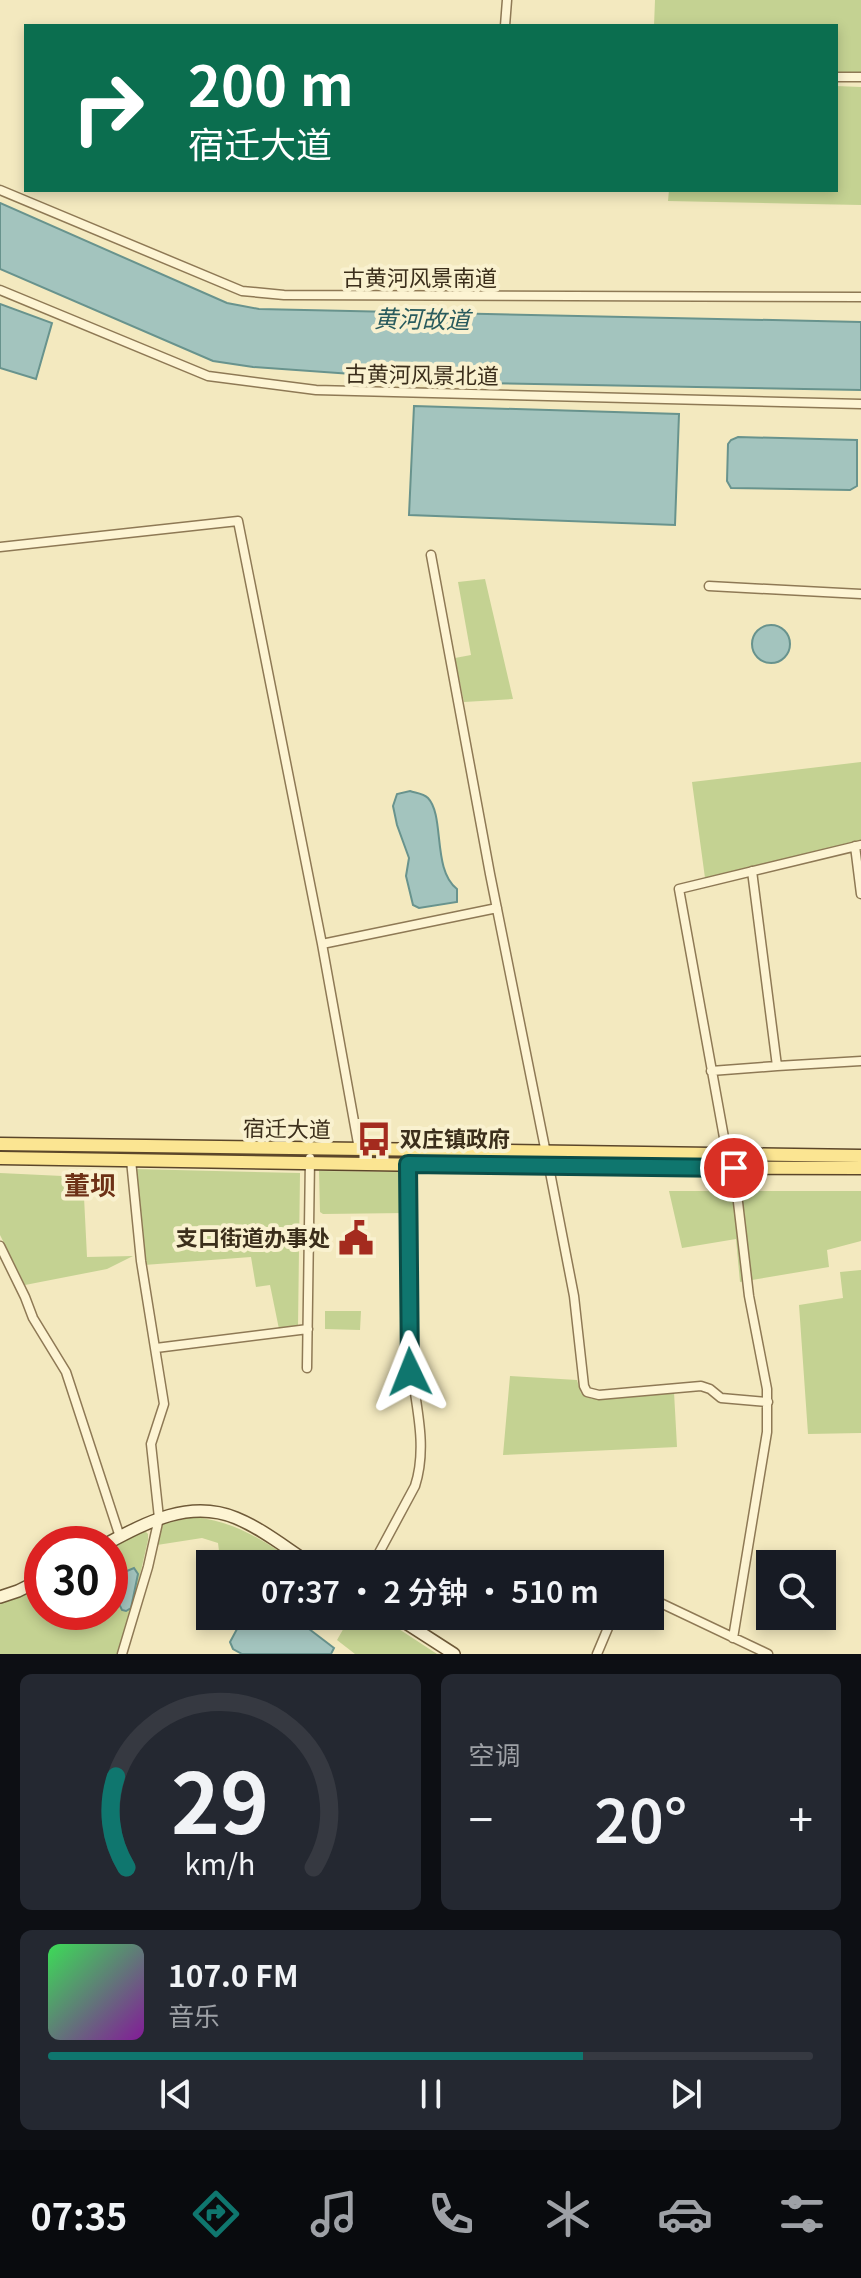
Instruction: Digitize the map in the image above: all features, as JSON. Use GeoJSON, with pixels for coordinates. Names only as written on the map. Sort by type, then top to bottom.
{"type":"FeatureCollection","features":[{"type":"Feature","properties":{"kind":"main road","name":"宿迁大道"},"geometry":{"type":"LineString","coordinates":[[0,1144],[310,1156],[408,1164],[861,1168]]}},
{"type":"Feature","properties":{"kind":"main road","name":"宿迁大道"},"geometry":{"type":"LineString","coordinates":[[0,1158],[131,1160],[310,1156],[359,1149],[861,1156]]}},
{"type":"Feature","properties":{"kind":"main road"},"geometry":{"type":"LineString","coordinates":[[128,1533],[159,1518],[196,1510],[238,1519],[288,1550]]}},
{"type":"Feature","properties":{"kind":"main road"},"geometry":{"type":"LineString","coordinates":[[0,1597],[24,1588]]}},
{"type":"Feature","properties":{"kind":"main road"},"geometry":{"type":"LineString","coordinates":[[417,1630],[454,1654]]}},
{"type":"Feature","properties":{"kind":"street"},"geometry":{"type":"LineString","coordinates":[[505,24],[507,0]]}},
{"type":"Feature","properties":{"kind":"street"},"geometry":{"type":"LineString","coordinates":[[838,77],[861,77]]}},
{"type":"Feature","properties":{"kind":"street","name":"古黄河风景南道"},"geometry":{"type":"LineString","coordinates":[[0,190],[242,291],[284,295],[861,297]]}},
{"type":"Feature","properties":{"kind":"street","name":"古黄河风景北道"},"geometry":{"type":"LineString","coordinates":[[0,290],[208,376],[301,388],[861,404]]}},
{"type":"Feature","properties":{"kind":"street"},"geometry":{"type":"LineString","coordinates":[[0,547],[238,521],[322,944],[359,1149]]}},
{"type":"Feature","properties":{"kind":"street"},"geometry":{"type":"LineString","coordinates":[[431,555],[546,1153]]}},
{"type":"Feature","properties":{"kind":"street"},"geometry":{"type":"LineString","coordinates":[[709,586],[861,594]]}},
{"type":"Feature","properties":{"kind":"street"},"geometry":{"type":"LineString","coordinates":[[727,1154],[679,889],[858,845],[861,894]]}},
{"type":"Feature","properties":{"kind":"street"},"geometry":{"type":"LineString","coordinates":[[752,871],[777,1066]]}},
{"type":"Feature","properties":{"kind":"street"},"geometry":{"type":"LineString","coordinates":[[322,944],[497,908]]}},
{"type":"Feature","properties":{"kind":"street"},"geometry":{"type":"LineString","coordinates":[[711,1071],[861,1061]]}},
{"type":"Feature","properties":{"kind":"street"},"geometry":{"type":"LineString","coordinates":[[307,1368],[310,1156]]}},
{"type":"Feature","properties":{"kind":"street"},"geometry":{"type":"LineString","coordinates":[[122,1654],[159,1518],[151,1444],[164,1404],[141,1261],[131,1160]]}},
{"type":"Feature","properties":{"kind":"street"},"geometry":{"type":"LineString","coordinates":[[381,1550],[419,1475],[417,1391],[410,1375],[408,1164]]}},
{"type":"Feature","properties":{"kind":"street"},"geometry":{"type":"LineString","coordinates":[[549,1167],[574,1296],[587,1392],[599,1395],[701,1386],[721,1398],[768,1402]]}},
{"type":"Feature","properties":{"kind":"street"},"geometry":{"type":"LineString","coordinates":[[733,1638],[767,1432],[768,1402],[749,1296],[734,1168]]}},
{"type":"Feature","properties":{"kind":"street"},"geometry":{"type":"LineString","coordinates":[[0,1246],[33,1318],[66,1372],[116,1526]]}},
{"type":"Feature","properties":{"kind":"street"},"geometry":{"type":"LineString","coordinates":[[156,1348],[308,1329]]}},
{"type":"Feature","properties":{"kind":"street"},"geometry":{"type":"LineString","coordinates":[[664,1605],[768,1654]]}},
{"type":"Feature","properties":{"kind":"street"},"geometry":{"type":"LineString","coordinates":[[597,1654],[607,1630]]}},
{"type":"Feature","properties":{"kind":"green space"},"geometry":{"type":"Polygon","coordinates":[[[655,0],[861,0],[861,72],[838,72],[838,24],[654,24],[655,0]]]}},
{"type":"Feature","properties":{"kind":"green space"},"geometry":{"type":"Polygon","coordinates":[[[838,86],[861,87],[861,205],[668,201],[669,192],[838,192],[838,86]]]}},
{"type":"Feature","properties":{"kind":"green space"},"geometry":{"type":"Polygon","coordinates":[[[485,579],[513,699],[464,702],[455,658],[471,655],[458,582],[485,579]]]}},
{"type":"Feature","properties":{"kind":"green space"},"geometry":{"type":"Polygon","coordinates":[[[861,762],[861,840],[705,878],[692,782],[861,762]]]}},
{"type":"Feature","properties":{"kind":"green space"},"geometry":{"type":"Polygon","coordinates":[[[135,1169],[300,1173],[298,1327],[279,1329],[270,1285],[256,1287],[251,1257],[144,1265],[135,1169]]]}},
{"type":"Feature","properties":{"kind":"green space"},"geometry":{"type":"Polygon","coordinates":[[[319,1171],[405,1172],[406,1213],[323,1214],[320,1212],[319,1171]]]}},
{"type":"Feature","properties":{"kind":"green space"},"geometry":{"type":"Polygon","coordinates":[[[0,1173],[83,1177],[87,1257],[133,1256],[107,1269],[25,1285],[0,1235],[0,1173]]]}},
{"type":"Feature","properties":{"kind":"green space"},"geometry":{"type":"Polygon","coordinates":[[[669,1191],[861,1191],[861,1241],[827,1250],[829,1267],[740,1282],[736,1239],[682,1248],[669,1191]]]}},
{"type":"Feature","properties":{"kind":"green space"},"geometry":{"type":"Polygon","coordinates":[[[861,1270],[861,1433],[808,1434],[799,1305],[843,1298],[840,1272],[861,1270]]]}},
{"type":"Feature","properties":{"kind":"green space"},"geometry":{"type":"Polygon","coordinates":[[[325,1311],[361,1311],[360,1330],[325,1329],[325,1311]]]}},
{"type":"Feature","properties":{"kind":"green space"},"geometry":{"type":"Polygon","coordinates":[[[510,1376],[577,1380],[581,1393],[592,1399],[674,1392],[677,1447],[503,1455],[510,1376]]]}},
{"type":"Feature","properties":{"kind":"green space"},"geometry":{"type":"Polygon","coordinates":[[[194,1517],[224,1523],[277,1550],[219,1550],[218,1543],[202,1538],[157,1545],[163,1524],[194,1517]]]}},
{"type":"Feature","properties":{"kind":"green space"},"geometry":{"type":"Polygon","coordinates":[[[144,1530],[148,1534],[128,1622],[128,1538],[144,1530]]]}},
{"type":"Feature","properties":{"kind":"green space"},"geometry":{"type":"Polygon","coordinates":[[[24,1591],[24,1630],[126,1630],[119,1654],[0,1654],[0,1603],[24,1591]]]}},
{"type":"Feature","properties":{"kind":"green space"},"geometry":{"type":"Polygon","coordinates":[[[343,1630],[400,1630],[437,1654],[355,1654],[337,1640],[343,1630]]]}},
{"type":"Feature","properties":{"kind":"water","name":"黄河故道"},"geometry":{"type":"Polygon","coordinates":[[[0,203],[227,303],[259,309],[861,322],[861,390],[478,383],[253,367],[213,361],[0,269],[0,203]]]}},
{"type":"Feature","properties":{"kind":"water"},"geometry":{"type":"Polygon","coordinates":[[[0,304],[52,323],[36,379],[0,368],[0,304]]]}},
{"type":"Feature","properties":{"kind":"water"},"geometry":{"type":"Polygon","coordinates":[[[414,406],[679,414],[675,525],[409,515],[414,406]]]}},
{"type":"Feature","properties":{"kind":"water"},"geometry":{"type":"Polygon","coordinates":[[[738,437],[857,440],[857,486],[850,490],[731,488],[727,481],[728,444],[738,437]]]}},
{"type":"Feature","properties":{"kind":"water"},"geometry":{"type":"Polygon","coordinates":[[[771,625],[784,631],[790,644],[784,657],[771,663],[758,657],[752,644],[758,631],[771,625]]]}},
{"type":"Feature","properties":{"kind":"water"},"geometry":{"type":"Polygon","coordinates":[[[410,791],[426,796],[433,806],[444,869],[457,889],[457,902],[419,908],[413,905],[406,876],[409,858],[393,806],[397,794],[410,791]]]}},
{"type":"Feature","properties":{"kind":"water"},"geometry":{"type":"Polygon","coordinates":[[[134,1568],[138,1574],[131,1608],[128,1610],[128,1570],[134,1568]]]}},
{"type":"Feature","properties":{"kind":"water"},"geometry":{"type":"Polygon","coordinates":[[[236,1630],[310,1630],[334,1648],[331,1654],[242,1654],[233,1649],[230,1642],[236,1630]]]}},
{"type":"Feature","properties":{"kind":"place","name":"双庄镇政府"},"geometry":{"type":"Point","coordinates":[374,1139]}},
{"type":"Feature","properties":{"kind":"place","name":"支口街道办事处"},"geometry":{"type":"Point","coordinates":[356,1238]}},
{"type":"Feature","properties":{"kind":"district","name":"董坝"},"geometry":{"type":"Point","coordinates":[90,1186]}},
{"type":"Feature","properties":{"kind":"route"},"geometry":{"type":"LineString","coordinates":[[410,1372],[408,1164],[734,1168]]}}]}
